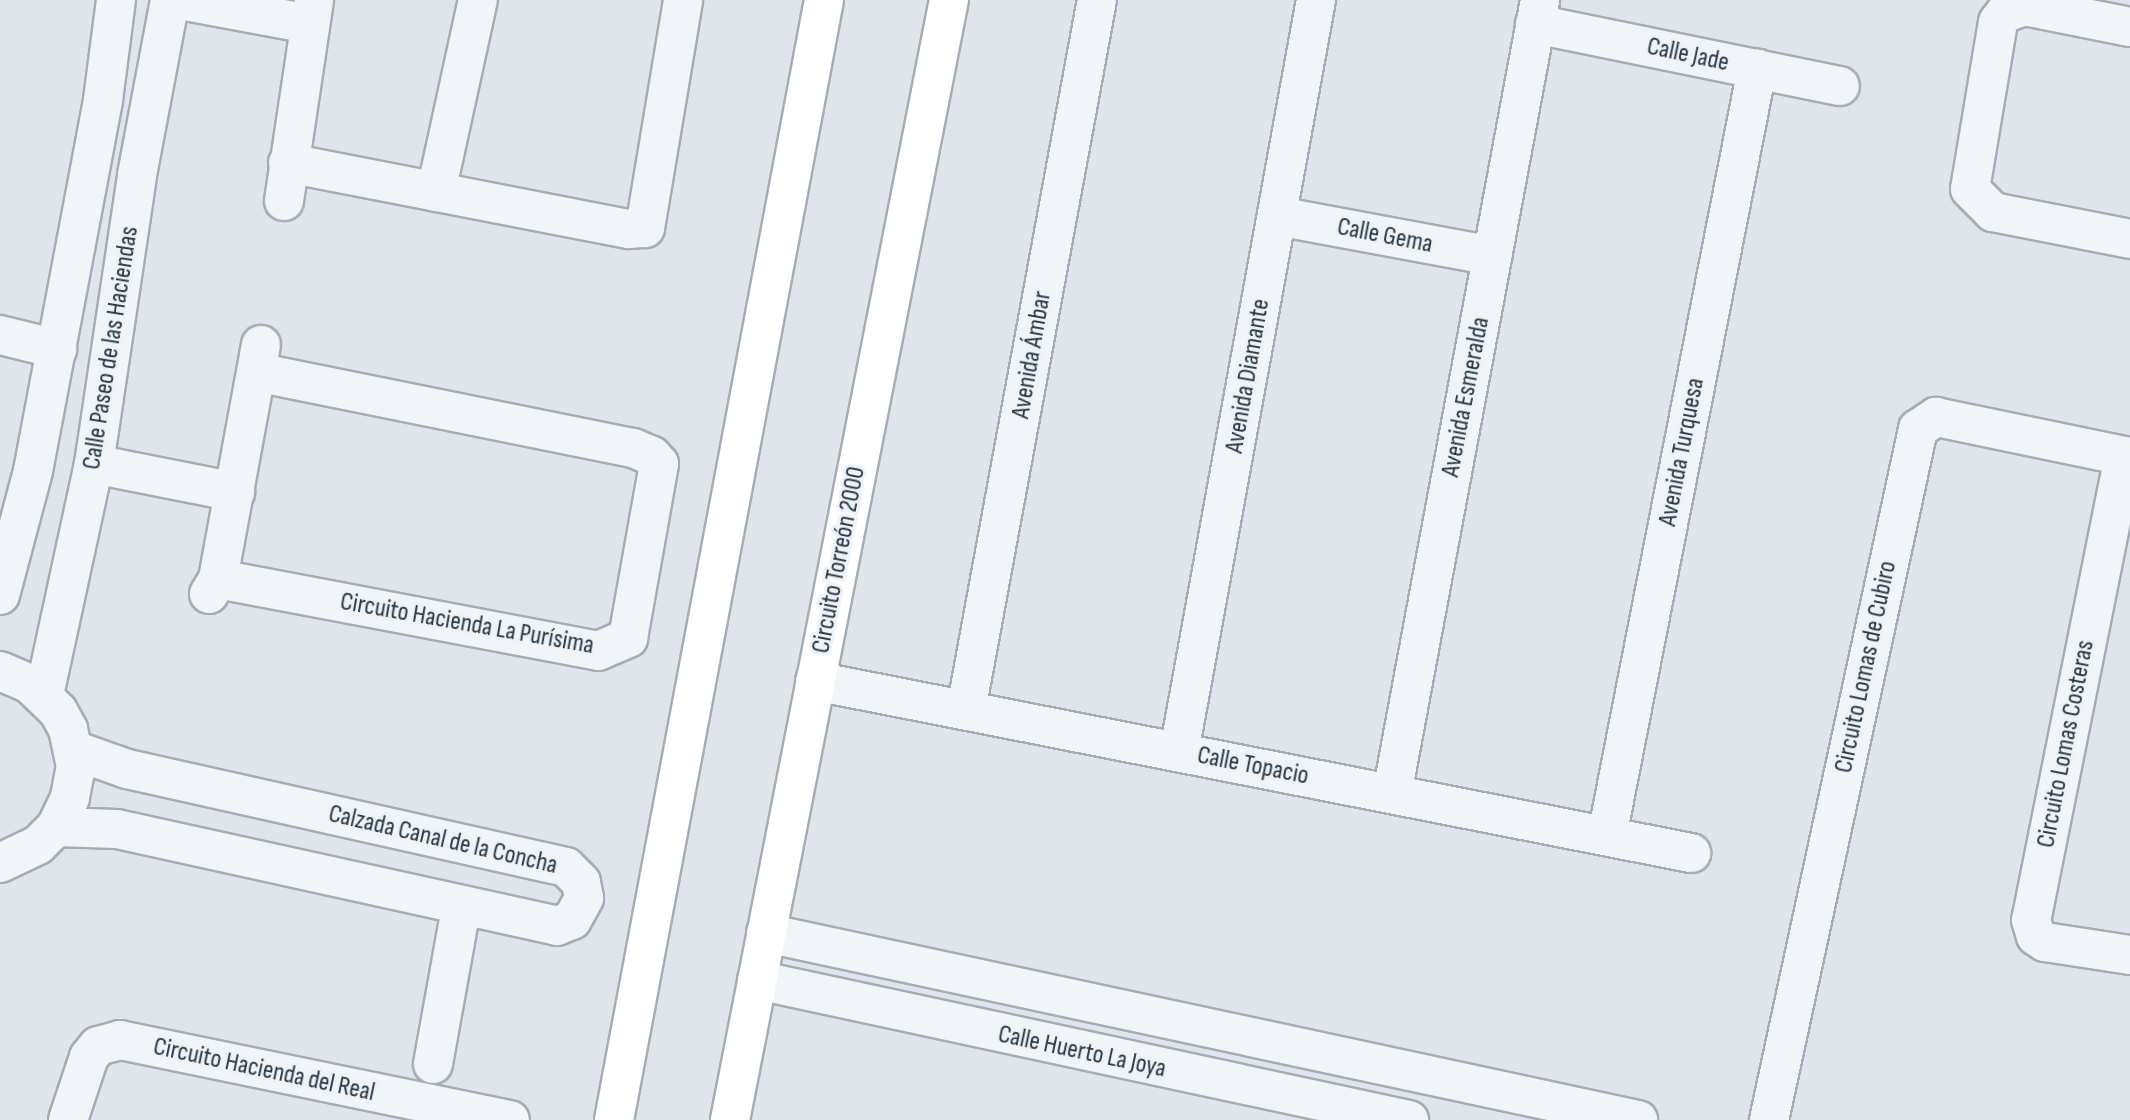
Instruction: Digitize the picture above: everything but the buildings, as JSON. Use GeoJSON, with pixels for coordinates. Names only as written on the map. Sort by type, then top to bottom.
{"type":"FeatureCollection","features":[{"type":"Feature","properties":{"kind":"main road"},"geometry":{"type":"LineString","coordinates":[[614,1120],[824,0]]}},
{"type":"Feature","properties":{"kind":"main road","name":"Circuito Torreón 2000"},"geometry":{"type":"LineString","coordinates":[[730,1120],[949,0]]}},
{"type":"Feature","properties":{"kind":"street","name":"Calle Paseo de las Haciendas"},"geometry":{"type":"LineString","coordinates":[[0,595],[33,471],[57,349],[103,100],[116,0]]}},
{"type":"Feature","properties":{"kind":"street","name":"Calle Paseo de las Haciendas"},"geometry":{"type":"LineString","coordinates":[[44,695],[94,464],[149,109],[170,0]]}},
{"type":"Feature","properties":{"kind":"street"},"geometry":{"type":"LineString","coordinates":[[180,0],[312,12],[284,201]]}},
{"type":"Feature","properties":{"kind":"street"},"geometry":{"type":"LineString","coordinates":[[436,192],[478,0]]}},
{"type":"Feature","properties":{"kind":"street"},"geometry":{"type":"LineString","coordinates":[[288,163],[629,229],[645,228],[683,0]]}},
{"type":"Feature","properties":{"kind":"street","name":"Avenida Ámbar"},"geometry":{"type":"LineString","coordinates":[[966,710],[1097,0]]}},
{"type":"Feature","properties":{"kind":"street","name":"Avenida Diamante"},"geometry":{"type":"LineString","coordinates":[[1179,752],[1316,0]]}},
{"type":"Feature","properties":{"kind":"street"},"geometry":{"type":"LineString","coordinates":[[2130,27],[2025,6],[2005,13],[1998,22],[1970,189],[1993,212],[2130,239]]}},
{"type":"Feature","properties":{"kind":"street","name":"Calle Jade"},"geometry":{"type":"LineString","coordinates":[[1537,12],[1757,69],[1840,86]]}},
{"type":"Feature","properties":{"kind":"street","name":"Avenida Esmeralda"},"geometry":{"type":"LineString","coordinates":[[1392,794],[1537,12]]}},
{"type":"Feature","properties":{"kind":"street","name":"Avenida Turquesa"},"geometry":{"type":"LineString","coordinates":[[1607,836],[1757,69]]}},
{"type":"Feature","properties":{"kind":"street"},"geometry":{"type":"LineString","coordinates":[[103,100],[149,109]]}},
{"type":"Feature","properties":{"kind":"street","name":"Calle Gema"},"geometry":{"type":"LineString","coordinates":[[1277,216],[1492,256]]}},
{"type":"Feature","properties":{"kind":"street"},"geometry":{"type":"LineString","coordinates":[[0,335],[57,349]]}},
{"type":"Feature","properties":{"kind":"street","name":"Circuito Hacienda La Purísima"},"geometry":{"type":"LineString","coordinates":[[259,358],[633,448],[652,456],[659,464],[628,638],[598,650],[213,587],[235,492],[259,358]]}},
{"type":"Feature","properties":{"kind":"street","name":"Circuito Lomas de Cubiro"},"geometry":{"type":"LineString","coordinates":[[1769,1120],[1918,429],[1936,417],[2127,456]]}},
{"type":"Feature","properties":{"kind":"street","name":"Circuito Lomas Costeras"},"geometry":{"type":"LineString","coordinates":[[2127,456],[2031,920],[2036,936],[2045,942],[2130,954]]}},
{"type":"Feature","properties":{"kind":"street"},"geometry":{"type":"LineString","coordinates":[[94,464],[235,492]]}},
{"type":"Feature","properties":{"kind":"street"},"geometry":{"type":"LineString","coordinates":[[0,671],[44,695],[68,729],[74,750],[75,782],[56,827],[38,845],[0,863]]}},
{"type":"Feature","properties":{"kind":"street","name":"Calle Topacio"},"geometry":{"type":"LineString","coordinates":[[815,681],[1691,853]]}},
{"type":"Feature","properties":{"kind":"street","name":"Calzada Canal de la Concha"},"geometry":{"type":"LineString","coordinates":[[56,827],[117,829],[461,908],[557,926],[572,920],[584,898],[581,882],[566,867],[127,768],[74,750]]}},
{"type":"Feature","properties":{"kind":"street"},"geometry":{"type":"LineString","coordinates":[[433,1064],[461,908]]}},
{"type":"Feature","properties":{"kind":"street"},"geometry":{"type":"LineString","coordinates":[[766,933],[1638,1120]]}},
{"type":"Feature","properties":{"kind":"street","name":"Calle Huerto La Joya"},"geometry":{"type":"LineString","coordinates":[[757,980],[1409,1120]]}},
{"type":"Feature","properties":{"kind":"street","name":"Circuito Hacienda del Real"},"geometry":{"type":"LineString","coordinates":[[68,1120],[89,1057],[98,1046],[120,1040],[510,1120]]}}]}
